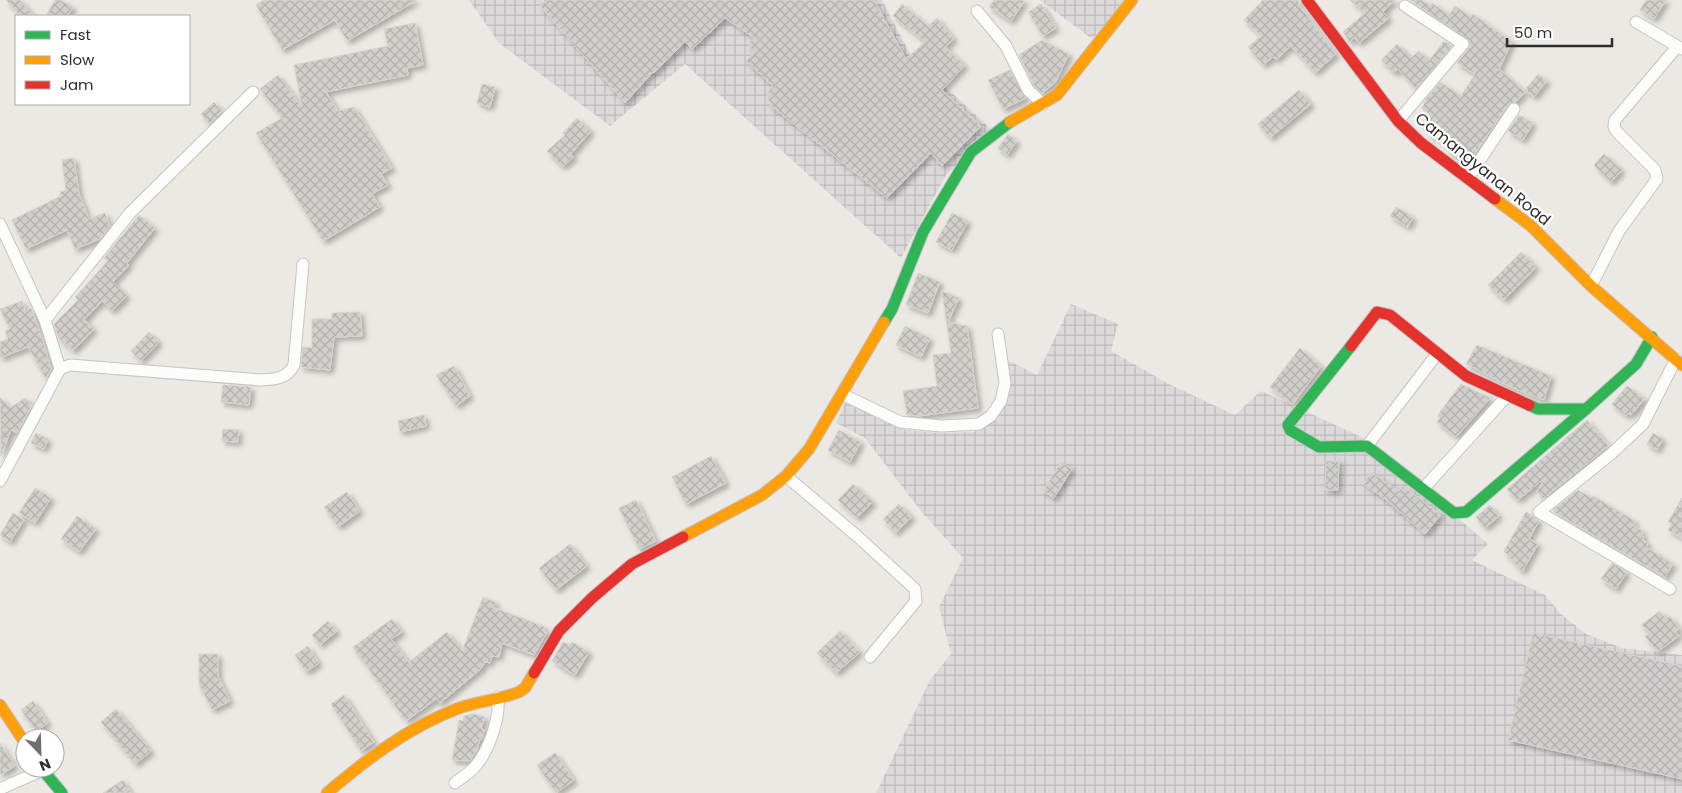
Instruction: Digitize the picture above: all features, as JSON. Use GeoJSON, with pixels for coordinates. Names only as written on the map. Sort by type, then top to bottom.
{"type":"FeatureCollection","features":[{"type":"Feature","properties":{"kind":"street"},"geometry":{"type":"LineString","coordinates":[[327,793],[366,759],[408,734],[459,708],[498,697],[518,694],[525,688],[560,631],[592,598],[632,564],[762,495],[786,476],[808,449],[892,310],[923,232],[971,152],[1000,128],[1057,96],[1132,0]]}},
{"type":"Feature","properties":{"kind":"street","name":"Camangyanan Road"},"geometry":{"type":"LineString","coordinates":[[1307,0],[1398,121],[1421,143],[1530,225],[1591,286],[1679,362]]}},
{"type":"Feature","properties":{"kind":"street"},"geometry":{"type":"LineString","coordinates":[[1398,121],[1463,44],[1405,6]]}},
{"type":"Feature","properties":{"kind":"street"},"geometry":{"type":"LineString","coordinates":[[977,11],[1006,46],[1028,90],[1043,104]]}},
{"type":"Feature","properties":{"kind":"street"},"geometry":{"type":"LineString","coordinates":[[1591,286],[1619,231],[1657,179],[1655,170],[1616,131],[1614,126],[1615,120],[1680,48],[1636,22]]}},
{"type":"Feature","properties":{"kind":"street"},"geometry":{"type":"LineString","coordinates":[[44,320],[130,213],[253,92]]}},
{"type":"Feature","properties":{"kind":"street"},"geometry":{"type":"LineString","coordinates":[[1468,178],[1514,109]]}},
{"type":"Feature","properties":{"kind":"street"},"geometry":{"type":"LineString","coordinates":[[0,224],[44,320],[60,369]]}},
{"type":"Feature","properties":{"kind":"street"},"geometry":{"type":"LineString","coordinates":[[0,481],[60,369],[70,365],[261,380],[284,376],[290,373],[294,365],[303,264]]}},
{"type":"Feature","properties":{"kind":"street"},"geometry":{"type":"LineString","coordinates":[[1586,409],[1538,409],[1508,396],[1466,376],[1390,315],[1377,312],[1288,425],[1290,430],[1319,447],[1367,446],[1424,488],[1454,513],[1466,512],[1586,409],[1636,364],[1652,337]]}},
{"type":"Feature","properties":{"kind":"street"},"geometry":{"type":"LineString","coordinates":[[842,394],[900,422],[942,426],[979,424],[990,416],[1001,401],[1005,383],[998,334]]}},
{"type":"Feature","properties":{"kind":"street"},"geometry":{"type":"LineString","coordinates":[[1367,446],[1437,354]]}},
{"type":"Feature","properties":{"kind":"street"},"geometry":{"type":"LineString","coordinates":[[1670,589],[1539,512],[1611,454],[1643,424],[1679,362]]}},
{"type":"Feature","properties":{"kind":"street"},"geometry":{"type":"LineString","coordinates":[[1424,488],[1508,396]]}},
{"type":"Feature","properties":{"kind":"street"},"geometry":{"type":"LineString","coordinates":[[786,476],[858,536],[914,589],[916,601],[870,657]]}},
{"type":"Feature","properties":{"kind":"street"},"geometry":{"type":"LineString","coordinates":[[455,783],[474,768],[488,743],[499,710],[498,697]]}},
{"type":"Feature","properties":{"kind":"street"},"geometry":{"type":"LineString","coordinates":[[0,705],[15,728]]}},
{"type":"Feature","properties":{"kind":"street"},"geometry":{"type":"LineString","coordinates":[[0,789],[23,778]]}},
{"type":"Feature","properties":{"kind":"street"},"geometry":{"type":"LineString","coordinates":[[50,778],[62,793]]}},
{"type":"Feature","properties":{"kind":"shaded area"},"geometry":{"type":"Polygon","coordinates":[[[469,0],[882,0],[910,54],[992,130],[946,175],[901,258],[685,64],[610,126],[499,43],[469,0]]]}},
{"type":"Feature","properties":{"kind":"shaded area"},"geometry":{"type":"Polygon","coordinates":[[[1040,0],[1129,0],[1092,39],[1040,0]]]}},
{"type":"Feature","properties":{"kind":"shaded area"},"geometry":{"type":"Polygon","coordinates":[[[1071,304],[1118,324],[1111,351],[1169,384],[1235,415],[1261,391],[1368,440],[1488,544],[1472,560],[1545,595],[1560,613],[1586,634],[1622,648],[1682,655],[1682,793],[876,793],[930,680],[951,654],[939,607],[963,558],[921,511],[865,438],[836,423],[845,403],[906,430],[940,433],[974,432],[1007,404],[1007,360],[1037,375],[1071,304]]]}},
{"type":"Feature","properties":{"kind":"building"},"geometry":{"type":"Polygon","coordinates":[[[6,0],[20,0],[33,15],[19,15],[6,0]]]}},
{"type":"Feature","properties":{"kind":"building"},"geometry":{"type":"Polygon","coordinates":[[[55,0],[60,0],[73,7],[69,15],[47,15],[55,0]]]}},
{"type":"Feature","properties":{"kind":"building"},"geometry":{"type":"Polygon","coordinates":[[[264,0],[417,0],[347,41],[335,20],[282,50],[256,5],[264,0]]]}},
{"type":"Feature","properties":{"kind":"building"},"geometry":{"type":"Polygon","coordinates":[[[547,0],[874,0],[906,59],[925,42],[893,16],[902,4],[928,26],[937,18],[954,39],[945,47],[965,65],[942,90],[981,126],[942,166],[931,153],[887,198],[770,105],[767,93],[773,86],[746,61],[754,53],[748,44],[754,38],[725,18],[692,49],[685,42],[653,72],[625,103],[540,6],[547,0]]]}},
{"type":"Feature","properties":{"kind":"building"},"geometry":{"type":"Polygon","coordinates":[[[994,0],[1025,0],[1011,21],[989,7],[994,0]]]}},
{"type":"Feature","properties":{"kind":"building"},"geometry":{"type":"Polygon","coordinates":[[[1263,0],[1298,0],[1300,6],[1336,54],[1315,73],[1291,46],[1276,60],[1273,57],[1263,65],[1248,47],[1261,36],[1244,20],[1263,0]]]}},
{"type":"Feature","properties":{"kind":"building"},"geometry":{"type":"Polygon","coordinates":[[[1350,0],[1395,0],[1383,12],[1389,18],[1359,43],[1354,38],[1350,42],[1343,32],[1365,13],[1350,0]]]}},
{"type":"Feature","properties":{"kind":"building"},"geometry":{"type":"Polygon","coordinates":[[[1410,0],[1422,0],[1431,6],[1432,3],[1449,15],[1455,6],[1471,17],[1473,14],[1512,42],[1499,69],[1525,92],[1516,102],[1508,105],[1468,164],[1447,150],[1449,146],[1428,134],[1431,130],[1421,125],[1428,113],[1422,109],[1426,99],[1440,82],[1461,96],[1475,74],[1457,63],[1469,48],[1470,41],[1410,0]]]}},
{"type":"Feature","properties":{"kind":"building"},"geometry":{"type":"Polygon","coordinates":[[[1646,0],[1666,0],[1654,19],[1640,10],[1646,0]]]}},
{"type":"Feature","properties":{"kind":"building"},"geometry":{"type":"Polygon","coordinates":[[[1041,4],[1056,28],[1043,36],[1028,12],[1041,4]]]}},
{"type":"Feature","properties":{"kind":"building"},"geometry":{"type":"Polygon","coordinates":[[[415,23],[423,65],[407,68],[408,75],[326,92],[338,111],[354,107],[392,168],[381,174],[388,185],[372,194],[380,207],[323,241],[256,133],[282,118],[260,89],[278,75],[302,107],[294,65],[388,46],[384,29],[415,23]]]}},
{"type":"Feature","properties":{"kind":"building"},"geometry":{"type":"Polygon","coordinates":[[[1042,40],[1069,54],[1055,83],[1042,93],[1034,85],[1019,55],[1042,40]]]}},
{"type":"Feature","properties":{"kind":"building"},"geometry":{"type":"Polygon","coordinates":[[[1444,41],[1452,46],[1416,88],[1398,69],[1394,73],[1381,60],[1397,44],[1411,58],[1419,51],[1429,61],[1444,41]]]}},
{"type":"Feature","properties":{"kind":"building"},"geometry":{"type":"Polygon","coordinates":[[[1010,70],[1026,98],[1003,109],[988,80],[1010,70]]]}},
{"type":"Feature","properties":{"kind":"building"},"geometry":{"type":"Polygon","coordinates":[[[1538,74],[1547,81],[1534,97],[1525,90],[1538,74]]]}},
{"type":"Feature","properties":{"kind":"building"},"geometry":{"type":"Polygon","coordinates":[[[482,84],[495,87],[490,107],[477,103],[482,84]]]}},
{"type":"Feature","properties":{"kind":"building"},"geometry":{"type":"Polygon","coordinates":[[[1299,90],[1311,104],[1270,138],[1258,124],[1299,90]]]}},
{"type":"Feature","properties":{"kind":"building"},"geometry":{"type":"Polygon","coordinates":[[[214,102],[222,112],[210,124],[201,114],[214,102]]]}},
{"type":"Feature","properties":{"kind":"building"},"geometry":{"type":"Polygon","coordinates":[[[1519,115],[1533,123],[1523,140],[1508,131],[1519,115]]]}},
{"type":"Feature","properties":{"kind":"building"},"geometry":{"type":"Polygon","coordinates":[[[577,118],[591,131],[571,154],[574,157],[562,167],[547,151],[565,135],[563,133],[577,118]]]}},
{"type":"Feature","properties":{"kind":"building"},"geometry":{"type":"Polygon","coordinates":[[[1008,134],[1017,141],[1007,155],[998,148],[1008,134]]]}},
{"type":"Feature","properties":{"kind":"building"},"geometry":{"type":"Polygon","coordinates":[[[1604,154],[1622,170],[1611,182],[1594,165],[1604,154]]]}},
{"type":"Feature","properties":{"kind":"building"},"geometry":{"type":"Polygon","coordinates":[[[74,158],[79,194],[89,219],[105,213],[110,226],[100,239],[75,249],[67,230],[26,249],[12,220],[61,196],[60,192],[66,190],[62,160],[74,158]]]}},
{"type":"Feature","properties":{"kind":"building"},"geometry":{"type":"Polygon","coordinates":[[[1396,207],[1413,217],[1408,227],[1390,216],[1396,207]]]}},
{"type":"Feature","properties":{"kind":"building"},"geometry":{"type":"Polygon","coordinates":[[[952,213],[968,221],[952,250],[936,242],[952,213]]]}},
{"type":"Feature","properties":{"kind":"building"},"geometry":{"type":"Polygon","coordinates":[[[139,215],[155,228],[127,263],[129,265],[113,282],[127,296],[112,311],[102,301],[84,320],[94,329],[73,351],[58,337],[54,324],[78,300],[75,297],[108,261],[104,258],[139,215]]]}},
{"type":"Feature","properties":{"kind":"building"},"geometry":{"type":"Polygon","coordinates":[[[1521,252],[1536,267],[1504,300],[1488,285],[1521,252]]]}},
{"type":"Feature","properties":{"kind":"building"},"geometry":{"type":"Polygon","coordinates":[[[918,273],[940,282],[928,313],[906,305],[918,273]]]}},
{"type":"Feature","properties":{"kind":"building"},"geometry":{"type":"Polygon","coordinates":[[[942,291],[959,298],[948,322],[967,326],[978,408],[919,416],[907,415],[903,391],[937,386],[933,355],[951,353],[942,291]]]}},
{"type":"Feature","properties":{"kind":"building"},"geometry":{"type":"Polygon","coordinates":[[[22,301],[26,311],[31,308],[44,344],[51,369],[46,379],[28,347],[0,358],[0,342],[8,339],[5,331],[10,329],[0,309],[22,301]]]}},
{"type":"Feature","properties":{"kind":"building"},"geometry":{"type":"Polygon","coordinates":[[[360,312],[362,336],[334,337],[330,370],[301,367],[303,347],[312,348],[312,319],[332,319],[332,313],[360,312]]]}},
{"type":"Feature","properties":{"kind":"building"},"geometry":{"type":"Polygon","coordinates":[[[905,326],[930,338],[921,357],[896,345],[905,326]]]}},
{"type":"Feature","properties":{"kind":"building"},"geometry":{"type":"Polygon","coordinates":[[[149,332],[159,342],[141,361],[131,351],[149,332]]]}},
{"type":"Feature","properties":{"kind":"building"},"geometry":{"type":"Polygon","coordinates":[[[1477,345],[1551,376],[1544,400],[1511,387],[1466,364],[1477,345]]]}},
{"type":"Feature","properties":{"kind":"building"},"geometry":{"type":"Polygon","coordinates":[[[1300,348],[1321,366],[1293,404],[1270,387],[1300,348]]]}},
{"type":"Feature","properties":{"kind":"building"},"geometry":{"type":"Polygon","coordinates":[[[454,366],[470,396],[456,406],[436,375],[454,366]]]}},
{"type":"Feature","properties":{"kind":"building"},"geometry":{"type":"Polygon","coordinates":[[[1461,384],[1490,398],[1456,437],[1437,422],[1440,418],[1438,417],[1440,412],[1461,384]]]}},
{"type":"Feature","properties":{"kind":"building"},"geometry":{"type":"Polygon","coordinates":[[[223,385],[251,387],[249,405],[221,402],[223,385]]]}},
{"type":"Feature","properties":{"kind":"building"},"geometry":{"type":"Polygon","coordinates":[[[1627,386],[1645,399],[1631,415],[1628,413],[1626,416],[1612,404],[1627,386]]]}},
{"type":"Feature","properties":{"kind":"building"},"geometry":{"type":"Polygon","coordinates":[[[0,397],[10,408],[25,398],[32,405],[17,433],[11,430],[1,456],[0,397]]]}},
{"type":"Feature","properties":{"kind":"building"},"geometry":{"type":"Polygon","coordinates":[[[424,415],[426,426],[400,432],[398,421],[424,415]]]}},
{"type":"Feature","properties":{"kind":"building"},"geometry":{"type":"Polygon","coordinates":[[[1587,420],[1609,446],[1543,499],[1537,491],[1546,477],[1518,500],[1507,489],[1587,420]]]}},
{"type":"Feature","properties":{"kind":"building"},"geometry":{"type":"Polygon","coordinates":[[[223,429],[239,430],[238,442],[222,441],[223,429]]]}},
{"type":"Feature","properties":{"kind":"building"},"geometry":{"type":"Polygon","coordinates":[[[839,430],[861,442],[850,462],[828,450],[839,430]]]}},
{"type":"Feature","properties":{"kind":"building"},"geometry":{"type":"Polygon","coordinates":[[[36,433],[48,439],[44,449],[31,443],[36,433]]]}},
{"type":"Feature","properties":{"kind":"building"},"geometry":{"type":"Polygon","coordinates":[[[1653,433],[1663,439],[1657,450],[1647,444],[1653,433]]]}},
{"type":"Feature","properties":{"kind":"building"},"geometry":{"type":"Polygon","coordinates":[[[711,456],[726,483],[686,504],[672,477],[711,456]]]}},
{"type":"Feature","properties":{"kind":"building"},"geometry":{"type":"Polygon","coordinates":[[[1326,461],[1339,461],[1338,490],[1325,490],[1326,461]]]}},
{"type":"Feature","properties":{"kind":"building"},"geometry":{"type":"Polygon","coordinates":[[[1061,462],[1072,469],[1054,498],[1043,491],[1061,462]]]}},
{"type":"Feature","properties":{"kind":"building"},"geometry":{"type":"Polygon","coordinates":[[[1371,472],[1399,491],[1403,486],[1441,515],[1425,534],[1384,498],[1363,484],[1371,472]]]}},
{"type":"Feature","properties":{"kind":"building"},"geometry":{"type":"Polygon","coordinates":[[[853,484],[873,502],[857,518],[838,500],[853,484]]]}},
{"type":"Feature","properties":{"kind":"building"},"geometry":{"type":"Polygon","coordinates":[[[35,488],[51,498],[35,523],[19,513],[35,488]]]}},
{"type":"Feature","properties":{"kind":"building"},"geometry":{"type":"Polygon","coordinates":[[[1578,490],[1592,498],[1593,496],[1635,521],[1633,525],[1642,531],[1643,540],[1648,543],[1646,547],[1673,564],[1665,577],[1554,512],[1553,510],[1578,490]]]}},
{"type":"Feature","properties":{"kind":"building"},"geometry":{"type":"Polygon","coordinates":[[[347,492],[360,511],[338,527],[324,507],[347,492]]]}},
{"type":"Feature","properties":{"kind":"building"},"geometry":{"type":"Polygon","coordinates":[[[1682,498],[1682,538],[1668,530],[1672,524],[1668,522],[1682,498]]]}},
{"type":"Feature","properties":{"kind":"building"},"geometry":{"type":"Polygon","coordinates":[[[636,500],[656,541],[639,549],[619,508],[636,500]]]}},
{"type":"Feature","properties":{"kind":"building"},"geometry":{"type":"Polygon","coordinates":[[[899,504],[912,517],[895,533],[883,519],[899,504]]]}},
{"type":"Feature","properties":{"kind":"building"},"geometry":{"type":"Polygon","coordinates":[[[1490,505],[1499,516],[1485,528],[1476,517],[1490,505]]]}},
{"type":"Feature","properties":{"kind":"building"},"geometry":{"type":"Polygon","coordinates":[[[1526,512],[1539,521],[1529,539],[1538,544],[1522,572],[1504,551],[1526,512]]]}},
{"type":"Feature","properties":{"kind":"building"},"geometry":{"type":"Polygon","coordinates":[[[13,513],[24,520],[10,542],[0,535],[13,513]]]}},
{"type":"Feature","properties":{"kind":"building"},"geometry":{"type":"Polygon","coordinates":[[[77,516],[96,529],[79,552],[61,539],[77,516]]]}},
{"type":"Feature","properties":{"kind":"building"},"geometry":{"type":"Polygon","coordinates":[[[570,544],[587,566],[556,590],[539,568],[570,544]]]}},
{"type":"Feature","properties":{"kind":"building"},"geometry":{"type":"Polygon","coordinates":[[[1612,563],[1627,572],[1616,589],[1601,579],[1612,563]]]}},
{"type":"Feature","properties":{"kind":"building"},"geometry":{"type":"Polygon","coordinates":[[[483,597],[497,603],[492,607],[545,627],[544,630],[547,632],[534,655],[502,643],[499,657],[492,656],[490,663],[485,662],[481,669],[440,703],[436,699],[406,721],[353,647],[392,619],[402,632],[391,639],[409,662],[447,632],[462,651],[483,597]]]}},
{"type":"Feature","properties":{"kind":"building"},"geometry":{"type":"Polygon","coordinates":[[[1660,611],[1666,619],[1670,616],[1679,629],[1676,632],[1679,636],[1657,652],[1645,636],[1650,632],[1641,625],[1660,611]]]}},
{"type":"Feature","properties":{"kind":"building"},"geometry":{"type":"Polygon","coordinates":[[[328,621],[337,631],[320,645],[312,635],[328,621]]]}},
{"type":"Feature","properties":{"kind":"building"},"geometry":{"type":"Polygon","coordinates":[[[840,631],[860,652],[836,673],[817,653],[840,631]]]}},
{"type":"Feature","properties":{"kind":"building"},"geometry":{"type":"Polygon","coordinates":[[[1533,633],[1682,666],[1682,779],[1508,740],[1533,633]]]}},
{"type":"Feature","properties":{"kind":"building"},"geometry":{"type":"Polygon","coordinates":[[[563,642],[569,645],[572,642],[589,652],[575,675],[552,661],[563,642]]]}},
{"type":"Feature","properties":{"kind":"building"},"geometry":{"type":"Polygon","coordinates":[[[308,646],[319,663],[306,672],[295,655],[308,646]]]}},
{"type":"Feature","properties":{"kind":"building"},"geometry":{"type":"Polygon","coordinates":[[[199,654],[218,654],[218,676],[230,701],[212,710],[199,684],[199,654]]]}},
{"type":"Feature","properties":{"kind":"building"},"geometry":{"type":"Polygon","coordinates":[[[344,695],[374,742],[361,751],[331,704],[344,695]]]}},
{"type":"Feature","properties":{"kind":"building"},"geometry":{"type":"Polygon","coordinates":[[[33,701],[48,723],[40,728],[34,728],[21,710],[33,701]]]}},
{"type":"Feature","properties":{"kind":"building"},"geometry":{"type":"Polygon","coordinates":[[[116,709],[151,751],[135,764],[101,722],[116,709]]]}},
{"type":"Feature","properties":{"kind":"building"},"geometry":{"type":"Polygon","coordinates":[[[474,714],[485,717],[481,728],[484,730],[482,739],[480,739],[477,750],[470,761],[452,760],[459,720],[463,721],[464,716],[474,714]]]}},
{"type":"Feature","properties":{"kind":"building"},"geometry":{"type":"Polygon","coordinates":[[[0,743],[15,766],[0,775],[0,743]]]}},
{"type":"Feature","properties":{"kind":"building"},"geometry":{"type":"Polygon","coordinates":[[[555,753],[574,780],[556,793],[537,765],[555,753]]]}},
{"type":"Feature","properties":{"kind":"building"},"geometry":{"type":"Polygon","coordinates":[[[123,780],[131,793],[103,793],[123,780]]]}},
{"type":"Feature","properties":{"kind":"traffic: fast"},"geometry":{"type":"LineString","coordinates":[[884,322],[892,309],[923,232],[971,152],[1010,122]]}},
{"type":"Feature","properties":{"kind":"traffic: fast"},"geometry":{"type":"LineString","coordinates":[[1529,405],[1538,409],[1586,409],[1636,364],[1652,337]]}},
{"type":"Feature","properties":{"kind":"traffic: fast"},"geometry":{"type":"LineString","coordinates":[[1351,346],[1288,425],[1290,430],[1319,447],[1367,446],[1454,513],[1466,512],[1586,409]]}},
{"type":"Feature","properties":{"kind":"traffic: fast"},"geometry":{"type":"LineString","coordinates":[[49,778],[62,793]]}},
{"type":"Feature","properties":{"kind":"traffic: slow"},"geometry":{"type":"LineString","coordinates":[[1010,122],[1057,95],[1132,0]]}},
{"type":"Feature","properties":{"kind":"traffic: slow"},"geometry":{"type":"LineString","coordinates":[[1495,199],[1530,225],[1591,286],[1682,365]]}},
{"type":"Feature","properties":{"kind":"traffic: slow"},"geometry":{"type":"LineString","coordinates":[[683,537],[762,495],[786,476],[809,449],[884,322]]}},
{"type":"Feature","properties":{"kind":"traffic: slow"},"geometry":{"type":"LineString","coordinates":[[327,793],[390,744],[423,724],[459,708],[519,692],[525,688],[534,673]]}},
{"type":"Feature","properties":{"kind":"traffic: slow"},"geometry":{"type":"LineString","coordinates":[[0,705],[15,728]]}},
{"type":"Feature","properties":{"kind":"traffic: jam"},"geometry":{"type":"LineString","coordinates":[[1307,0],[1398,121],[1421,143],[1495,199]]}},
{"type":"Feature","properties":{"kind":"traffic: jam"},"geometry":{"type":"LineString","coordinates":[[1351,346],[1377,312],[1390,315],[1466,376],[1529,405]]}},
{"type":"Feature","properties":{"kind":"traffic: jam"},"geometry":{"type":"LineString","coordinates":[[534,673],[559,631],[592,598],[632,564],[683,537]]}}]}
